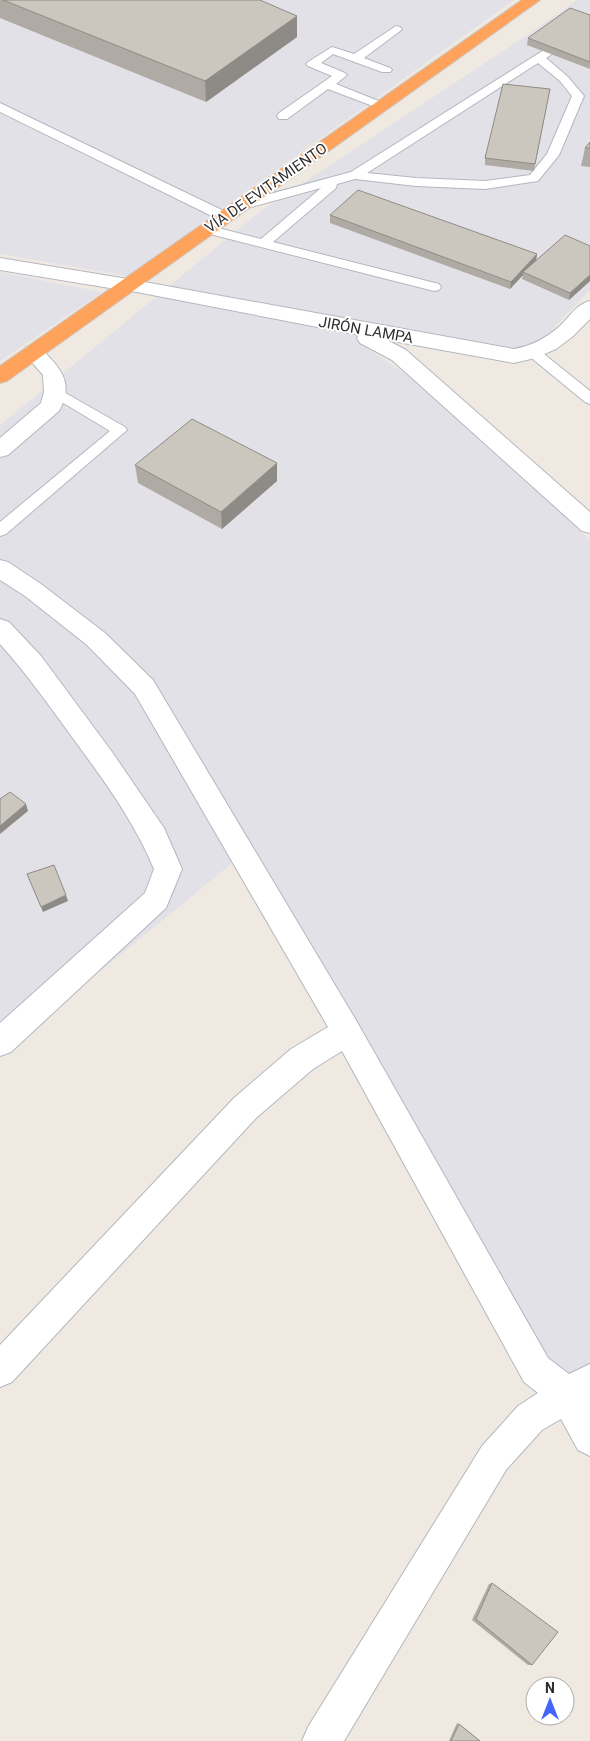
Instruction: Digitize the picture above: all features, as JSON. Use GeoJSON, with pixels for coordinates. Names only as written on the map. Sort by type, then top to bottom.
{"type":"FeatureCollection","features":[{"type":"Feature","properties":{"kind":"highway","name":"VÍA DE EVITAMIENTO"},"geometry":{"type":"LineString","coordinates":[[0,376],[532,0]]}},
{"type":"Feature","properties":{"kind":"street","name":"JIRÓN LAMPA"},"geometry":{"type":"LineString","coordinates":[[0,264],[128,285],[348,328],[514,356],[534,353],[558,340],[590,307]]}},
{"type":"Feature","properties":{"kind":"street"},"geometry":{"type":"LineString","coordinates":[[348,328],[399,355],[590,525]]}},
{"type":"Feature","properties":{"kind":"street"},"geometry":{"type":"LineString","coordinates":[[0,450],[51,406],[55,392],[54,373],[33,352]]}},
{"type":"Feature","properties":{"kind":"street"},"geometry":{"type":"LineString","coordinates":[[0,568],[34,590],[96,639],[144,687],[347,1032],[536,1370],[578,1388]]}},
{"type":"Feature","properties":{"kind":"street"},"geometry":{"type":"LineString","coordinates":[[0,628],[32,663],[103,759],[154,836],[168,869],[156,900],[0,1042]]}},
{"type":"Feature","properties":{"kind":"street"},"geometry":{"type":"LineString","coordinates":[[0,1370],[245,1108],[302,1059],[347,1032]]}},
{"type":"Feature","properties":{"kind":"street"},"geometry":{"type":"LineString","coordinates":[[578,1388],[590,1438]]}},
{"type":"Feature","properties":{"kind":"street"},"geometry":{"type":"LineString","coordinates":[[322,1741],[494,1458],[530,1418],[578,1388]]}},
{"type":"Feature","properties":{"kind":"lane"},"geometry":{"type":"LineString","coordinates":[[240,206],[355,174],[590,24]]}},
{"type":"Feature","properties":{"kind":"lane"},"geometry":{"type":"LineString","coordinates":[[356,58],[396,29]]}},
{"type":"Feature","properties":{"kind":"lane"},"geometry":{"type":"LineString","coordinates":[[283,116],[341,75],[312,64],[332,50],[386,70]]}},
{"type":"Feature","properties":{"kind":"lane"},"geometry":{"type":"LineString","coordinates":[[355,174],[416,182],[485,185],[534,178],[553,155],[578,96],[564,79],[538,57]]}},
{"type":"Feature","properties":{"kind":"lane"},"geometry":{"type":"LineString","coordinates":[[327,85],[382,106]]}},
{"type":"Feature","properties":{"kind":"lane"},"geometry":{"type":"LineString","coordinates":[[0,107],[225,216]]}},
{"type":"Feature","properties":{"kind":"lane"},"geometry":{"type":"LineString","coordinates":[[262,244],[336,180]]}},
{"type":"Feature","properties":{"kind":"lane"},"geometry":{"type":"LineString","coordinates":[[206,229],[434,287]]}},
{"type":"Feature","properties":{"kind":"lane"},"geometry":{"type":"LineString","coordinates":[[534,353],[590,399]]}},
{"type":"Feature","properties":{"kind":"lane"},"geometry":{"type":"LineString","coordinates":[[0,530],[120,430],[55,392]]}},
{"type":"Feature","properties":{"kind":"shaded area"},"geometry":{"type":"Polygon","coordinates":[[[0,0],[514,0],[127,276],[0,254],[0,0]]]}},
{"type":"Feature","properties":{"kind":"shaded area"},"geometry":{"type":"Polygon","coordinates":[[[577,0],[590,0],[590,290],[542,340],[515,349],[392,330],[359,343],[432,391],[590,540],[590,1374],[557,1393],[241,856],[0,1053],[0,425],[262,210],[532,32],[577,0]]]}},
{"type":"Feature","properties":{"kind":"shaded area"},"geometry":{"type":"Polygon","coordinates":[[[0,272],[102,292],[0,361],[0,272]]]}},
{"type":"Feature","properties":{"kind":"building"},"geometry":{"type":"Polygon","coordinates":[[[3,0],[260,0],[297,16],[205,81],[3,0]]]}},
{"type":"Feature","properties":{"kind":"building"},"geometry":{"type":"Polygon","coordinates":[[[570,8],[590,15],[590,62],[528,38],[570,8]]]}},
{"type":"Feature","properties":{"kind":"building"},"geometry":{"type":"Polygon","coordinates":[[[503,84],[550,89],[535,164],[485,158],[503,84]]]}},
{"type":"Feature","properties":{"kind":"building"},"geometry":{"type":"Polygon","coordinates":[[[358,190],[537,254],[511,282],[330,215],[358,190]]]}},
{"type":"Feature","properties":{"kind":"building"},"geometry":{"type":"Polygon","coordinates":[[[565,235],[590,246],[590,275],[570,293],[523,272],[565,235]]]}},
{"type":"Feature","properties":{"kind":"building"},"geometry":{"type":"Polygon","coordinates":[[[192,419],[277,463],[221,512],[135,465],[192,419]]]}},
{"type":"Feature","properties":{"kind":"building"},"geometry":{"type":"Polygon","coordinates":[[[10,792],[26,804],[0,826],[0,799],[10,792]]]}},
{"type":"Feature","properties":{"kind":"building"},"geometry":{"type":"Polygon","coordinates":[[[54,865],[66,895],[41,907],[27,874],[54,865]]]}},
{"type":"Feature","properties":{"kind":"building"},"geometry":{"type":"Polygon","coordinates":[[[492,1583],[558,1632],[532,1665],[476,1619],[492,1583]]]}},
{"type":"Feature","properties":{"kind":"building"},"geometry":{"type":"Polygon","coordinates":[[[459,1724],[480,1741],[451,1741],[459,1724]]]}}]}
